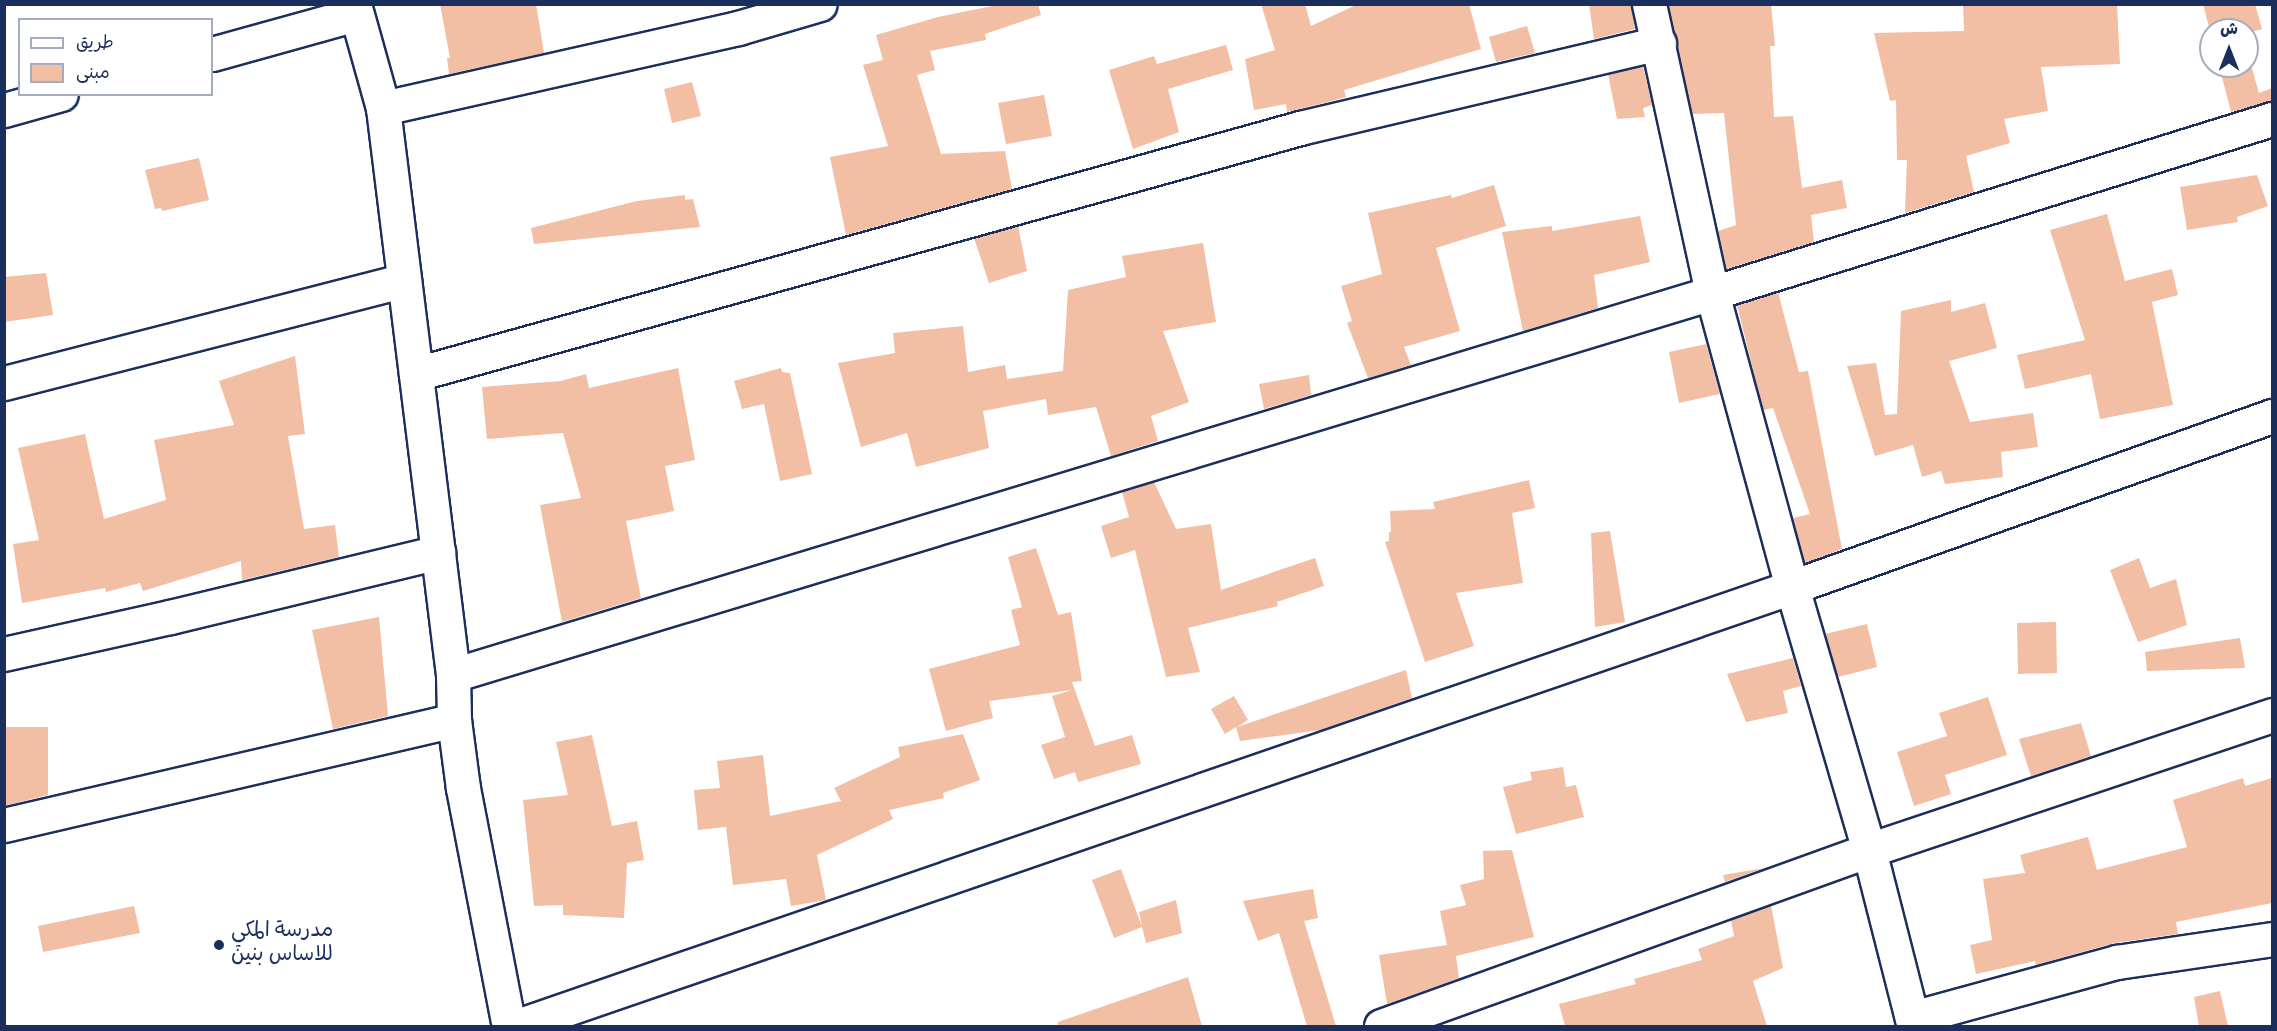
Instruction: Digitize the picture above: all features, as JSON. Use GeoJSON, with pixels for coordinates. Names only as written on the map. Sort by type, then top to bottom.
{"type":"FeatureCollection","features":[{"type":"Feature","properties":{"kind":"street"},"geometry":{"type":"LineString","coordinates":[[383,108],[738,28],[820,4]]}},
{"type":"Feature","properties":{"kind":"street"},"geometry":{"type":"LineString","coordinates":[[1649,4],[1712,293],[1792,587],[1869,850],[1913,1022],[2117,962],[2272,939]]}},
{"type":"Feature","properties":{"kind":"street"},"geometry":{"type":"LineString","coordinates":[[213,54],[355,9],[383,108],[453,675],[454,720],[463,788],[509,1026]]}},
{"type":"Feature","properties":{"kind":"street"},"geometry":{"type":"LineString","coordinates":[[416,374],[1300,128],[1659,43]]}},
{"type":"Feature","properties":{"kind":"street"},"geometry":{"type":"LineString","coordinates":[[4,110],[54,96]]}},
{"type":"Feature","properties":{"kind":"street"},"geometry":{"type":"LineString","coordinates":[[453,675],[1712,293],[2272,119]]}},
{"type":"Feature","properties":{"kind":"street"},"geometry":{"type":"LineString","coordinates":[[4,383],[404,280]]}},
{"type":"Feature","properties":{"kind":"street"},"geometry":{"type":"LineString","coordinates":[[516,1026],[1792,587],[2272,416]]}},
{"type":"Feature","properties":{"kind":"street"},"geometry":{"type":"LineString","coordinates":[[4,654],[182,615],[438,552]]}},
{"type":"Feature","properties":{"kind":"street"},"geometry":{"type":"LineString","coordinates":[[1381,1026],[1869,850],[2272,715]]}},
{"type":"Feature","properties":{"kind":"street"},"geometry":{"type":"LineString","coordinates":[[4,825],[454,720]]}},
{"type":"Feature","properties":{"kind":"building"},"geometry":{"type":"Polygon","coordinates":[[[440,4],[536,4],[544,53],[449,74],[447,58],[450,58],[440,4]]]}},
{"type":"Feature","properties":{"kind":"building"},"geometry":{"type":"Polygon","coordinates":[[[1002,4],[1038,4],[1041,15],[985,34],[986,40],[930,51],[935,70],[917,75],[941,154],[1005,151],[1012,189],[846,235],[830,157],[888,146],[863,65],[883,60],[876,35],[938,17],[1002,4]]]}},
{"type":"Feature","properties":{"kind":"building"},"geometry":{"type":"Polygon","coordinates":[[[1261,4],[1305,4],[1311,26],[1358,4],[1469,4],[1481,49],[1344,90],[1346,97],[1332,101],[1287,112],[1286,104],[1254,110],[1245,59],[1275,50],[1261,4]]]}},
{"type":"Feature","properties":{"kind":"building"},"geometry":{"type":"Polygon","coordinates":[[[1589,4],[1631,4],[1635,29],[1594,39],[1589,4]]]}},
{"type":"Feature","properties":{"kind":"building"},"geometry":{"type":"Polygon","coordinates":[[[1668,4],[1771,4],[1775,46],[1770,46],[1774,117],[1793,116],[1802,188],[1842,180],[1847,208],[1811,215],[1814,242],[1726,269],[1718,231],[1736,225],[1724,113],[1692,114],[1668,4]]]}},
{"type":"Feature","properties":{"kind":"building"},"geometry":{"type":"Polygon","coordinates":[[[1963,4],[2117,4],[2120,64],[2041,67],[2048,111],[2004,119],[2010,143],[1966,156],[1974,192],[1905,213],[1907,160],[1897,160],[1896,100],[1890,101],[1874,33],[1964,31],[1963,4]]]}},
{"type":"Feature","properties":{"kind":"building"},"geometry":{"type":"Polygon","coordinates":[[[2203,4],[2255,4],[2259,18],[2207,18],[2203,4]]]}},
{"type":"Feature","properties":{"kind":"building"},"geometry":{"type":"Polygon","coordinates":[[[1527,26],[1535,53],[1496,62],[1489,37],[1527,26]]]}},
{"type":"Feature","properties":{"kind":"building"},"geometry":{"type":"Polygon","coordinates":[[[1226,45],[1233,70],[1168,89],[1179,132],[1133,149],[1109,70],[1154,56],[1157,64],[1226,45]]]}},
{"type":"Feature","properties":{"kind":"building"},"geometry":{"type":"Polygon","coordinates":[[[1643,66],[1652,105],[1643,108],[1645,117],[1617,119],[1608,74],[1643,66]]]}},
{"type":"Feature","properties":{"kind":"building"},"geometry":{"type":"Polygon","coordinates":[[[2222,78],[2255,78],[2259,93],[2272,88],[2272,101],[2231,112],[2222,78]]]}},
{"type":"Feature","properties":{"kind":"building"},"geometry":{"type":"Polygon","coordinates":[[[692,82],[701,116],[672,123],[664,89],[692,82]]]}},
{"type":"Feature","properties":{"kind":"building"},"geometry":{"type":"Polygon","coordinates":[[[1044,95],[1052,136],[1006,144],[998,103],[1044,95]]]}},
{"type":"Feature","properties":{"kind":"building"},"geometry":{"type":"Polygon","coordinates":[[[199,158],[209,200],[162,211],[161,208],[155,209],[145,170],[199,158]]]}},
{"type":"Feature","properties":{"kind":"building"},"geometry":{"type":"Polygon","coordinates":[[[2257,175],[2268,206],[2237,217],[2238,222],[2187,230],[2180,187],[2257,175]]]}},
{"type":"Feature","properties":{"kind":"building"},"geometry":{"type":"Polygon","coordinates":[[[1494,185],[1506,226],[1436,248],[1460,331],[1404,347],[1411,365],[1368,378],[1347,323],[1352,321],[1341,286],[1382,274],[1368,213],[1451,195],[1452,198],[1494,185]]]}},
{"type":"Feature","properties":{"kind":"building"},"geometry":{"type":"Polygon","coordinates":[[[685,195],[685,200],[693,199],[700,227],[534,244],[531,228],[637,201],[685,195]]]}},
{"type":"Feature","properties":{"kind":"building"},"geometry":{"type":"Polygon","coordinates":[[[2107,214],[2125,281],[2172,269],[2178,295],[2152,302],[2173,405],[2100,419],[2091,374],[2025,389],[2017,355],[2085,340],[2050,230],[2107,214]]]}},
{"type":"Feature","properties":{"kind":"building"},"geometry":{"type":"Polygon","coordinates":[[[1640,216],[1650,262],[1594,275],[1598,308],[1523,331],[1502,232],[1552,226],[1552,231],[1640,216]]]}},
{"type":"Feature","properties":{"kind":"building"},"geometry":{"type":"Polygon","coordinates":[[[1018,226],[1027,271],[989,283],[974,238],[1018,226]]]}},
{"type":"Feature","properties":{"kind":"building"},"geometry":{"type":"Polygon","coordinates":[[[1203,243],[1216,322],[1163,331],[1189,402],[1151,416],[1158,441],[1111,456],[1096,407],[1048,415],[1046,399],[983,411],[989,448],[916,467],[907,433],[861,447],[838,363],[895,353],[893,333],[963,326],[968,372],[1005,365],[1007,379],[1063,371],[1068,290],[1126,277],[1122,256],[1203,243]]]}},
{"type":"Feature","properties":{"kind":"building"},"geometry":{"type":"Polygon","coordinates":[[[46,273],[53,315],[4,322],[4,277],[46,273]]]}},
{"type":"Feature","properties":{"kind":"building"},"geometry":{"type":"Polygon","coordinates":[[[1778,292],[1799,372],[1808,371],[1842,549],[1805,563],[1793,518],[1810,514],[1773,408],[1763,410],[1737,305],[1778,292]]]}},
{"type":"Feature","properties":{"kind":"building"},"geometry":{"type":"Polygon","coordinates":[[[1951,300],[1951,312],[1985,303],[1997,348],[1949,361],[1970,422],[2033,413],[2038,447],[2001,452],[2003,477],[1945,484],[1941,471],[1922,477],[1913,445],[1875,456],[1847,366],[1876,363],[1885,415],[1897,414],[1901,311],[1951,300]]]}},
{"type":"Feature","properties":{"kind":"building"},"geometry":{"type":"Polygon","coordinates":[[[1706,344],[1720,394],[1679,403],[1669,352],[1706,344]]]}},
{"type":"Feature","properties":{"kind":"building"},"geometry":{"type":"Polygon","coordinates":[[[295,356],[305,434],[288,436],[304,529],[335,525],[339,557],[242,580],[241,561],[143,591],[140,583],[106,592],[105,588],[22,603],[13,544],[39,540],[18,448],[85,434],[104,519],[166,500],[154,440],[234,425],[219,381],[295,356]]]}},
{"type":"Feature","properties":{"kind":"building"},"geometry":{"type":"Polygon","coordinates":[[[678,368],[695,460],[665,466],[674,511],[626,521],[641,598],[562,622],[540,505],[581,498],[563,433],[487,439],[482,387],[561,381],[586,374],[589,388],[678,368]]]}},
{"type":"Feature","properties":{"kind":"building"},"geometry":{"type":"Polygon","coordinates":[[[781,368],[782,372],[790,373],[812,474],[780,481],[764,404],[742,409],[734,381],[781,368]]]}},
{"type":"Feature","properties":{"kind":"building"},"geometry":{"type":"Polygon","coordinates":[[[1309,375],[1311,395],[1264,409],[1259,384],[1309,375]]]}},
{"type":"Feature","properties":{"kind":"building"},"geometry":{"type":"Polygon","coordinates":[[[1529,480],[1535,508],[1512,513],[1523,583],[1456,593],[1474,646],[1425,662],[1385,542],[1389,541],[1389,532],[1391,532],[1390,511],[1435,509],[1433,502],[1529,480]]]}},
{"type":"Feature","properties":{"kind":"building"},"geometry":{"type":"Polygon","coordinates":[[[1154,482],[1176,529],[1211,524],[1221,590],[1315,558],[1324,586],[1277,602],[1278,606],[1188,628],[1200,672],[1166,677],[1135,550],[1111,558],[1101,526],[1129,517],[1122,492],[1154,482]]]}},
{"type":"Feature","properties":{"kind":"building"},"geometry":{"type":"Polygon","coordinates":[[[1610,531],[1625,622],[1595,627],[1591,533],[1610,531]]]}},
{"type":"Feature","properties":{"kind":"building"},"geometry":{"type":"Polygon","coordinates":[[[1036,548],[1058,615],[1071,612],[1082,681],[1072,682],[1095,746],[1132,735],[1141,764],[1078,782],[1075,772],[1054,779],[1041,745],[1065,737],[1052,696],[1072,690],[989,701],[993,718],[946,731],[929,669],[1020,645],[1011,610],[1022,607],[1008,557],[1036,548]]]}},
{"type":"Feature","properties":{"kind":"building"},"geometry":{"type":"Polygon","coordinates":[[[2139,558],[2150,588],[2176,579],[2187,625],[2138,642],[2110,570],[2139,558]]]}},
{"type":"Feature","properties":{"kind":"building"},"geometry":{"type":"Polygon","coordinates":[[[379,617],[388,716],[333,729],[312,630],[379,617]]]}},
{"type":"Feature","properties":{"kind":"building"},"geometry":{"type":"Polygon","coordinates":[[[2056,622],[2057,673],[2018,674],[2017,623],[2056,622]]]}},
{"type":"Feature","properties":{"kind":"building"},"geometry":{"type":"Polygon","coordinates":[[[1867,624],[1877,667],[1838,677],[1825,634],[1867,624]]]}},
{"type":"Feature","properties":{"kind":"building"},"geometry":{"type":"Polygon","coordinates":[[[2240,638],[2245,668],[2147,671],[2145,652],[2240,638]]]}},
{"type":"Feature","properties":{"kind":"building"},"geometry":{"type":"Polygon","coordinates":[[[1793,658],[1801,686],[1783,691],[1788,713],[1746,722],[1727,674],[1793,658]]]}},
{"type":"Feature","properties":{"kind":"building"},"geometry":{"type":"Polygon","coordinates":[[[1406,670],[1412,698],[1320,730],[1240,741],[1236,727],[1225,734],[1211,709],[1234,696],[1248,720],[1237,727],[1406,670]]]}},
{"type":"Feature","properties":{"kind":"building"},"geometry":{"type":"Polygon","coordinates":[[[1988,697],[2007,755],[1945,775],[1951,794],[1914,806],[1897,752],[1947,736],[1939,713],[1988,697]]]}},
{"type":"Feature","properties":{"kind":"building"},"geometry":{"type":"Polygon","coordinates":[[[2081,723],[2091,756],[2031,776],[2019,739],[2081,723]]]}},
{"type":"Feature","properties":{"kind":"building"},"geometry":{"type":"Polygon","coordinates":[[[4,727],[48,727],[48,795],[4,806],[4,727]]]}},
{"type":"Feature","properties":{"kind":"building"},"geometry":{"type":"Polygon","coordinates":[[[963,734],[980,780],[943,793],[944,798],[889,810],[893,819],[817,855],[826,900],[791,906],[786,879],[733,885],[726,827],[698,830],[694,790],[720,788],[717,761],[763,755],[770,816],[841,801],[834,788],[900,757],[898,747],[963,734]]]}},
{"type":"Feature","properties":{"kind":"building"},"geometry":{"type":"Polygon","coordinates":[[[592,735],[612,826],[637,821],[644,860],[627,863],[624,918],[563,915],[563,905],[534,906],[523,800],[568,795],[556,742],[592,735]]]}},
{"type":"Feature","properties":{"kind":"building"},"geometry":{"type":"Polygon","coordinates":[[[1563,767],[1566,787],[1576,785],[1584,817],[1516,834],[1503,787],[1532,780],[1530,772],[1563,767]]]}},
{"type":"Feature","properties":{"kind":"building"},"geometry":{"type":"Polygon","coordinates":[[[2243,778],[2245,786],[2272,778],[2272,903],[2176,922],[2178,934],[2114,943],[2036,965],[2035,961],[1976,974],[1970,945],[1992,940],[1983,879],[2025,873],[2020,855],[2088,837],[2097,870],[2187,847],[2173,800],[2243,778]]]}},
{"type":"Feature","properties":{"kind":"building"},"geometry":{"type":"Polygon","coordinates":[[[1512,850],[1534,937],[1456,956],[1459,978],[1387,1004],[1379,955],[1447,945],[1440,911],[1466,905],[1460,885],[1484,879],[1483,851],[1512,850]]]}},
{"type":"Feature","properties":{"kind":"building"},"geometry":{"type":"Polygon","coordinates":[[[1764,868],[1725,882],[1723,875],[1764,868]]]}},
{"type":"Feature","properties":{"kind":"building"},"geometry":{"type":"Polygon","coordinates":[[[1121,869],[1142,927],[1114,938],[1092,880],[1121,869]]]}},
{"type":"Feature","properties":{"kind":"building"},"geometry":{"type":"Polygon","coordinates":[[[1313,889],[1318,918],[1304,921],[1336,1026],[1307,1026],[1279,933],[1258,941],[1243,901],[1313,889]]]}},
{"type":"Feature","properties":{"kind":"building"},"geometry":{"type":"Polygon","coordinates":[[[1176,900],[1182,933],[1146,943],[1139,912],[1176,900]]]}},
{"type":"Feature","properties":{"kind":"building"},"geometry":{"type":"Polygon","coordinates":[[[1771,905],[1783,968],[1753,981],[1767,1026],[1565,1026],[1559,1004],[1636,984],[1634,979],[1702,960],[1698,949],[1734,936],[1731,920],[1771,905]]]}},
{"type":"Feature","properties":{"kind":"building"},"geometry":{"type":"Polygon","coordinates":[[[134,906],[140,933],[43,952],[38,926],[134,906]]]}},
{"type":"Feature","properties":{"kind":"building"},"geometry":{"type":"Polygon","coordinates":[[[1188,977],[1202,1026],[1058,1026],[1058,1022],[1188,977]]]}},
{"type":"Feature","properties":{"kind":"building"},"geometry":{"type":"Polygon","coordinates":[[[2220,991],[2228,1026],[2199,1026],[2194,997],[2220,991]]]}},
{"type":"Feature","properties":{"kind":"place","name":"مدرسة المكي للاساس بنين"},"geometry":{"type":"Point","coordinates":[219,945]}}]}
